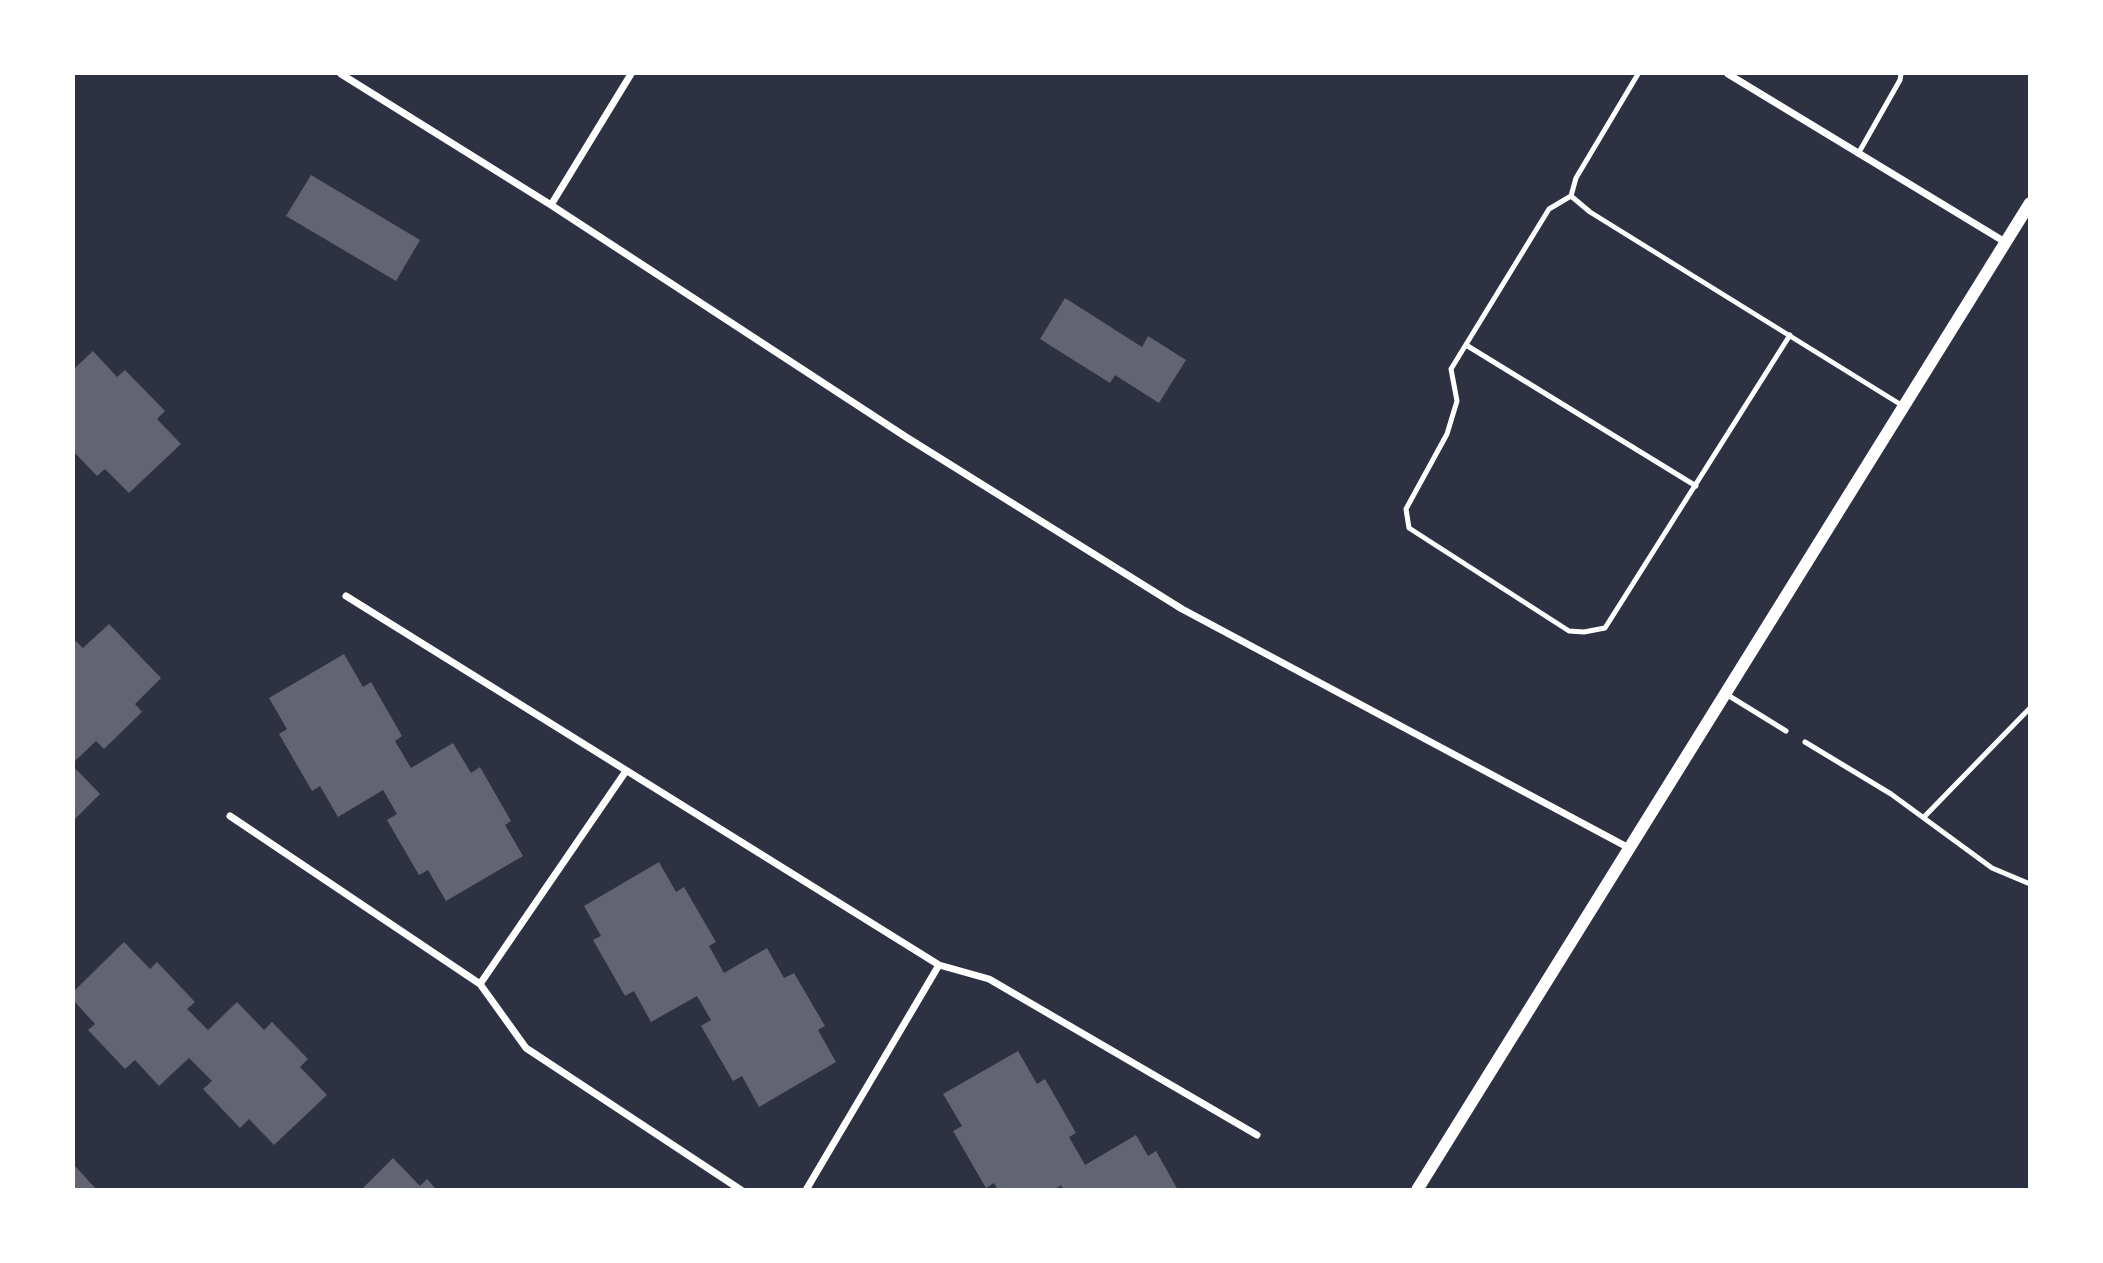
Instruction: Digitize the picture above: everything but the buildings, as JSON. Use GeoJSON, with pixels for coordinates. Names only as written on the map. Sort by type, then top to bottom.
{"type":"FeatureCollection","features":[{"type":"Feature","properties":{"kind":"street"},"geometry":{"type":"LineString","coordinates":[[341,74],[551,205],[906,437],[1182,609],[1629,848]]}},
{"type":"Feature","properties":{"kind":"street"},"geometry":{"type":"LineString","coordinates":[[551,205],[631,74]]}},
{"type":"Feature","properties":{"kind":"street"},"geometry":{"type":"LineString","coordinates":[[1728,74],[2005,242]]}},
{"type":"Feature","properties":{"kind":"street"},"geometry":{"type":"LineString","coordinates":[[1417,1189],[2029,203]]}},
{"type":"Feature","properties":{"kind":"street"},"geometry":{"type":"LineString","coordinates":[[346,596],[939,965],[989,979],[1257,1135]]}},
{"type":"Feature","properties":{"kind":"street"},"geometry":{"type":"LineString","coordinates":[[480,984],[626,771]]}},
{"type":"Feature","properties":{"kind":"street"},"geometry":{"type":"LineString","coordinates":[[230,816],[480,984],[526,1048],[741,1189]]}},
{"type":"Feature","properties":{"kind":"street"},"geometry":{"type":"LineString","coordinates":[[806,1189],[939,965]]}},
{"type":"Feature","properties":{"kind":"lane"},"geometry":{"type":"LineString","coordinates":[[1638,74],[1576,178],[1572,196],[1549,209],[1451,369],[1457,401],[1447,434],[1406,509],[1409,528],[1569,631],[1584,632],[1605,628],[1790,335]]}},
{"type":"Feature","properties":{"kind":"lane"},"geometry":{"type":"LineString","coordinates":[[1858,154],[1901,74]]}},
{"type":"Feature","properties":{"kind":"lane"},"geometry":{"type":"LineString","coordinates":[[1572,196],[1590,212],[1903,406]]}},
{"type":"Feature","properties":{"kind":"lane"},"geometry":{"type":"LineString","coordinates":[[1466,345],[1696,486]]}},
{"type":"Feature","properties":{"kind":"lane"},"geometry":{"type":"LineString","coordinates":[[1725,693],[1786,731]]}},
{"type":"Feature","properties":{"kind":"lane"},"geometry":{"type":"LineString","coordinates":[[1924,817],[2029,708]]}},
{"type":"Feature","properties":{"kind":"lane"},"geometry":{"type":"LineString","coordinates":[[1805,742],[1891,794],[1992,868],[2029,884]]}}]}
